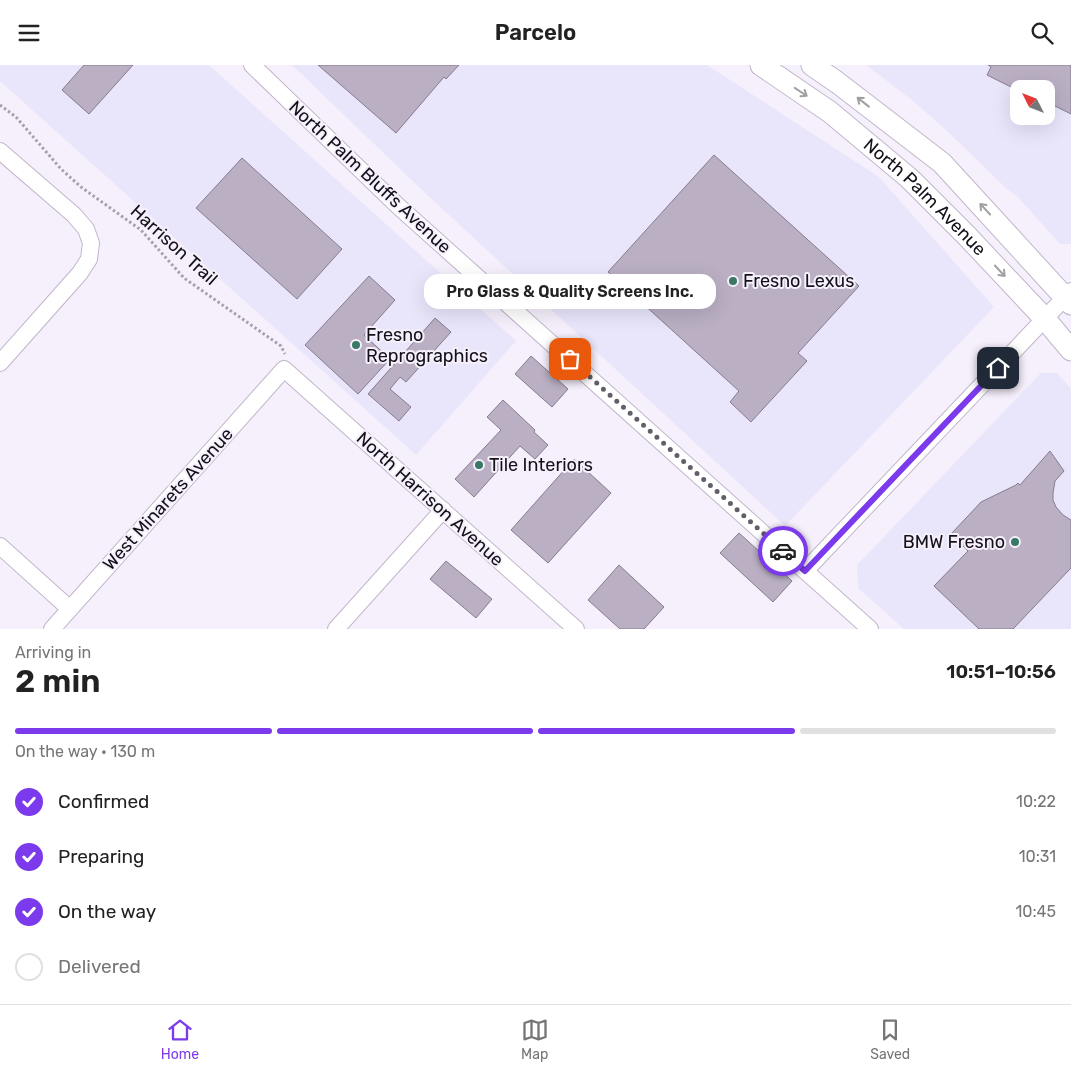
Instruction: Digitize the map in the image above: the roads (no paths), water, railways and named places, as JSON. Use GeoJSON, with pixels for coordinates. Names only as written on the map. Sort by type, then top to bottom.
{"type":"FeatureCollection","features":[{"type":"Feature","properties":{"kind":"main road","name":"North Palm Avenue"},"geometry":{"type":"LineString","coordinates":[[761,65],[830,112],[909,179],[967,236],[1071,350]]}},
{"type":"Feature","properties":{"kind":"main road","name":"North Palm Avenue"},"geometry":{"type":"LineString","coordinates":[[812,65],[942,163],[1069,297]]}},
{"type":"Feature","properties":{"kind":"street","name":"North Palm Bluffs Avenue"},"geometry":{"type":"LineString","coordinates":[[252,65],[398,206],[870,629]]}},
{"type":"Feature","properties":{"kind":"street"},"geometry":{"type":"LineString","coordinates":[[0,151],[74,215],[86,229],[91,243],[89,259],[80,273],[0,363]]}},
{"type":"Feature","properties":{"kind":"street"},"geometry":{"type":"LineString","coordinates":[[805,571],[1044,319],[1069,297]]}},
{"type":"Feature","properties":{"kind":"street","name":"North Harrison Avenue"},"geometry":{"type":"LineString","coordinates":[[284,366],[576,629]]}},
{"type":"Feature","properties":{"kind":"street","name":"West Minarets Avenue"},"geometry":{"type":"LineString","coordinates":[[52,629],[284,366]]}},
{"type":"Feature","properties":{"kind":"street"},"geometry":{"type":"LineString","coordinates":[[336,629],[443,509]]}},
{"type":"Feature","properties":{"kind":"street"},"geometry":{"type":"LineString","coordinates":[[0,546],[70,609]]}},
{"type":"Feature","properties":{"kind":"place","name":"Fresno Lexus"},"geometry":{"type":"Point","coordinates":[733,281]}},
{"type":"Feature","properties":{"kind":"place","name":"Fresno Reprographics"},"geometry":{"type":"Point","coordinates":[356,345]}},
{"type":"Feature","properties":{"kind":"place","name":"Pro Glass & Quality Screens Inc."},"geometry":{"type":"Point","coordinates":[570,359]}},
{"type":"Feature","properties":{"kind":"place","name":"Tile Interiors"},"geometry":{"type":"Point","coordinates":[479,465]}},
{"type":"Feature","properties":{"kind":"place","name":"BMW Fresno"},"geometry":{"type":"Point","coordinates":[1015,542]}}]}
